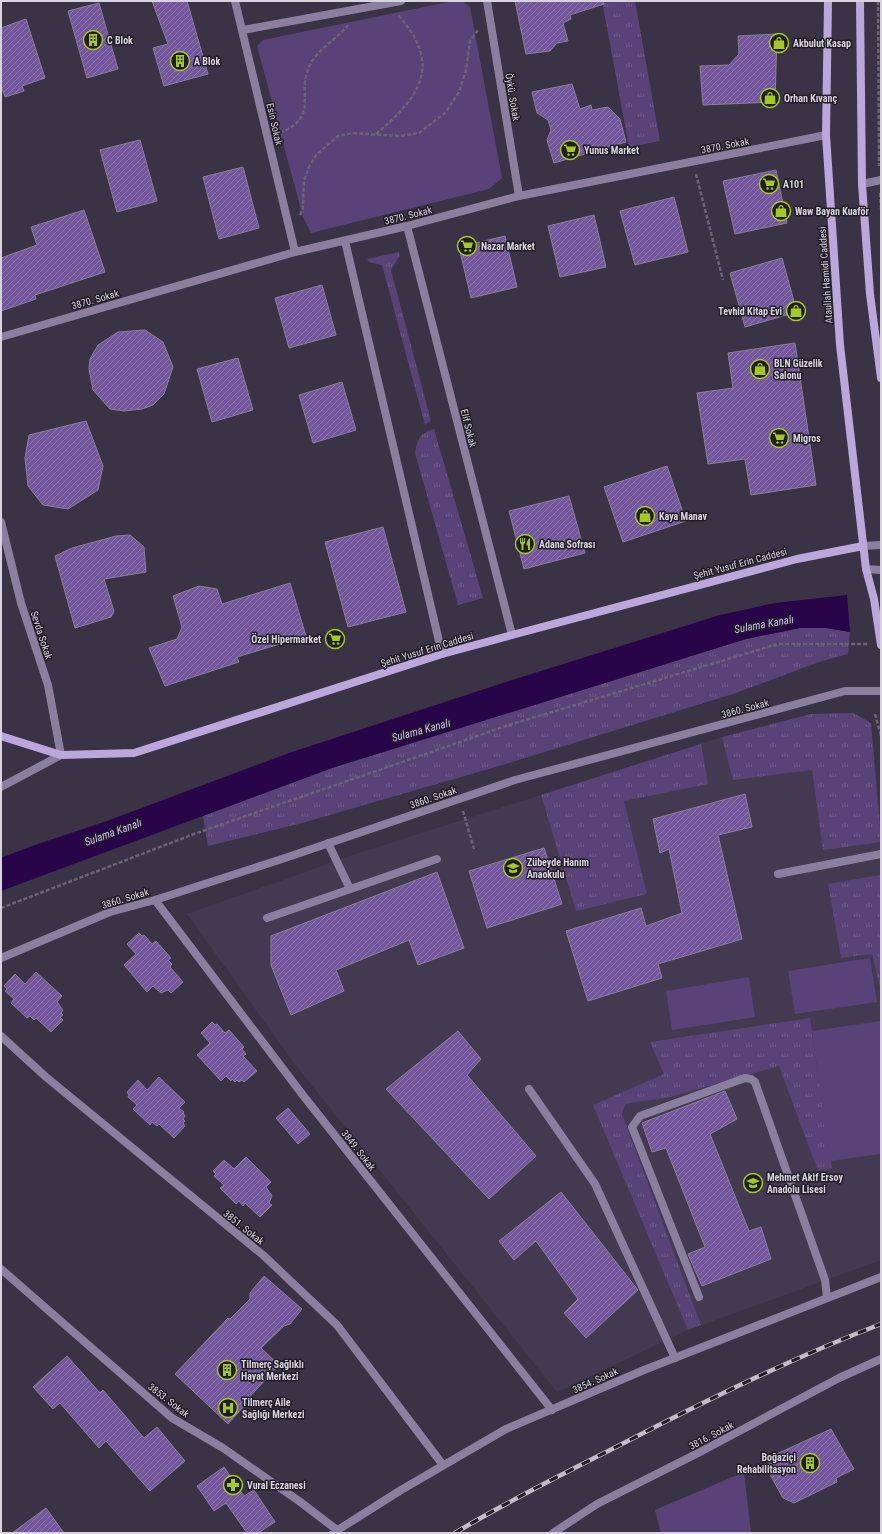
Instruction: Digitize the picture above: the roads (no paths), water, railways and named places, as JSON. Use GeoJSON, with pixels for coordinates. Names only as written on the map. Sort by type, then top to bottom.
{"type":"FeatureCollection","features":[{"type":"Feature","properties":{"kind":"street","name":"Esin Sokak"},"geometry":{"type":"LineString","coordinates":[[235,1],[295,252]]}},
{"type":"Feature","properties":{"kind":"street"},"geometry":{"type":"LineString","coordinates":[[243,30],[401,1]]}},
{"type":"Feature","properties":{"kind":"street","name":"Öykü. Sokak"},"geometry":{"type":"LineString","coordinates":[[487,1],[519,196]]}},
{"type":"Feature","properties":{"kind":"street","name":"Ataullah Hamidi Caddesi"},"geometry":{"type":"LineString","coordinates":[[828,1],[826,136],[840,345],[866,569],[874,599],[881,644]]}},
{"type":"Feature","properties":{"kind":"street"},"geometry":{"type":"LineString","coordinates":[[860,1],[862,184],[870,294],[881,378]]}},
{"type":"Feature","properties":{"kind":"street","name":"3870. Sokak"},"geometry":{"type":"LineString","coordinates":[[1,337],[295,252],[407,226],[519,196],[826,136]]}},
{"type":"Feature","properties":{"kind":"street"},"geometry":{"type":"LineString","coordinates":[[862,184],[880,180]]}},
{"type":"Feature","properties":{"kind":"street","name":"Elif Sokak"},"geometry":{"type":"LineString","coordinates":[[407,226],[512,635]]}},
{"type":"Feature","properties":{"kind":"street"},"geometry":{"type":"LineString","coordinates":[[345,241],[442,654]]}},
{"type":"Feature","properties":{"kind":"street","name":"Sevda Sokak"},"geometry":{"type":"LineString","coordinates":[[1,522],[21,603],[48,685],[62,755]]}},
{"type":"Feature","properties":{"kind":"street"},"geometry":{"type":"LineString","coordinates":[[863,546],[881,545]]}},
{"type":"Feature","properties":{"kind":"street","name":"Şehit Yusuf Erin Caddesi"},"geometry":{"type":"LineString","coordinates":[[1,736],[62,755],[134,753],[221,727],[442,654],[797,559],[863,546]]}},
{"type":"Feature","properties":{"kind":"street"},"geometry":{"type":"LineString","coordinates":[[866,569],[881,570]]}},
{"type":"Feature","properties":{"kind":"street","name":"3860. Sokak"},"geometry":{"type":"LineString","coordinates":[[1,958],[110,912],[155,900],[515,780],[845,691],[881,691]]}},
{"type":"Feature","properties":{"kind":"street"},"geometry":{"type":"LineString","coordinates":[[1,787],[62,755]]}},
{"type":"Feature","properties":{"kind":"street"},"geometry":{"type":"LineString","coordinates":[[328,843],[350,889]]}},
{"type":"Feature","properties":{"kind":"street"},"geometry":{"type":"LineString","coordinates":[[778,874],[881,854]]}},
{"type":"Feature","properties":{"kind":"street"},"geometry":{"type":"LineString","coordinates":[[267,918],[437,860]]}},
{"type":"Feature","properties":{"kind":"street","name":"3849. Sokak"},"geometry":{"type":"LineString","coordinates":[[155,900],[302,1094],[552,1410]]}},
{"type":"Feature","properties":{"kind":"street","name":"3851. Sokak"},"geometry":{"type":"LineString","coordinates":[[1,1036],[46,1077],[263,1255],[337,1325],[443,1465]]}},
{"type":"Feature","properties":{"kind":"street"},"geometry":{"type":"LineString","coordinates":[[699,1297],[632,1127],[640,1116],[745,1078],[751,1079],[755,1082],[825,1280],[827,1298]]}},
{"type":"Feature","properties":{"kind":"street"},"geometry":{"type":"LineString","coordinates":[[529,1089],[595,1184],[675,1358]]}},
{"type":"Feature","properties":{"kind":"street","name":"3853. Sokak"},"geometry":{"type":"LineString","coordinates":[[1,1269],[172,1418],[223,1448],[299,1500],[335,1532]]}},
{"type":"Feature","properties":{"kind":"street","name":"3854. Sokak"},"geometry":{"type":"LineString","coordinates":[[335,1532],[443,1465],[506,1429],[675,1358],[881,1277]]}},
{"type":"Feature","properties":{"kind":"street","name":"3816. Sokak"},"geometry":{"type":"LineString","coordinates":[[553,1533],[597,1504],[700,1452],[838,1378],[881,1359]]}},
{"type":"Feature","properties":{"kind":"water","name":"Sulama Kanalı"},"geometry":{"type":"Polygon","coordinates":[[[847,595],[850,632],[826,628],[800,628],[746,639],[332,768],[1,891],[1,858],[107,821],[289,753],[509,681],[720,615],[775,603],[847,595]]]}},
{"type":"Feature","properties":{"kind":"railway"},"geometry":{"type":"LineString","coordinates":[[455,1533],[495,1510],[716,1396],[815,1351],[881,1324]]}},
{"type":"Feature","properties":{"kind":"place","name":"C Blok"},"geometry":{"type":"Point","coordinates":[93,40]}},
{"type":"Feature","properties":{"kind":"place","name":"Akbulut Kasap"},"geometry":{"type":"Point","coordinates":[779,43]}},
{"type":"Feature","properties":{"kind":"place","name":"A Blok"},"geometry":{"type":"Point","coordinates":[180,61]}},
{"type":"Feature","properties":{"kind":"place","name":"Orhan Kıvanç"},"geometry":{"type":"Point","coordinates":[770,98]}},
{"type":"Feature","properties":{"kind":"place","name":"Yunus Market"},"geometry":{"type":"Point","coordinates":[570,150]}},
{"type":"Feature","properties":{"kind":"place","name":"A101"},"geometry":{"type":"Point","coordinates":[769,184]}},
{"type":"Feature","properties":{"kind":"place","name":"Waw Bayan Kuaför"},"geometry":{"type":"Point","coordinates":[781,211]}},
{"type":"Feature","properties":{"kind":"place","name":"Nazar Market"},"geometry":{"type":"Point","coordinates":[467,246]}},
{"type":"Feature","properties":{"kind":"place","name":"Tevhid Kitap Evi"},"geometry":{"type":"Point","coordinates":[796,311]}},
{"type":"Feature","properties":{"kind":"place","name":"BLN Güzelik Salonu"},"geometry":{"type":"Point","coordinates":[760,369]}},
{"type":"Feature","properties":{"kind":"place","name":"Migros"},"geometry":{"type":"Point","coordinates":[779,438]}},
{"type":"Feature","properties":{"kind":"place","name":"Kaya Manav"},"geometry":{"type":"Point","coordinates":[645,516]}},
{"type":"Feature","properties":{"kind":"place","name":"Adana Sofrası"},"geometry":{"type":"Point","coordinates":[525,544]}},
{"type":"Feature","properties":{"kind":"place","name":"Özel Hipermarket"},"geometry":{"type":"Point","coordinates":[335,639]}},
{"type":"Feature","properties":{"kind":"place","name":"Zübeyde Hanım Anaokulu"},"geometry":{"type":"Point","coordinates":[513,868]}},
{"type":"Feature","properties":{"kind":"place","name":"Mehmet Akif Ersoy Anadolu Lisesi"},"geometry":{"type":"Point","coordinates":[753,1183]}},
{"type":"Feature","properties":{"kind":"place","name":"Tilmerç Sağlıklı Hayat Merkezi"},"geometry":{"type":"Point","coordinates":[227,1370]}},
{"type":"Feature","properties":{"kind":"place","name":"Tilmerç Aile Sağlığı Merkezi"},"geometry":{"type":"Point","coordinates":[228,1408]}},
{"type":"Feature","properties":{"kind":"place","name":"Boğaziçi Rehabilitasyon"},"geometry":{"type":"Point","coordinates":[810,1463]}},
{"type":"Feature","properties":{"kind":"place","name":"Vural Eczanesi"},"geometry":{"type":"Point","coordinates":[233,1485]}}]}
